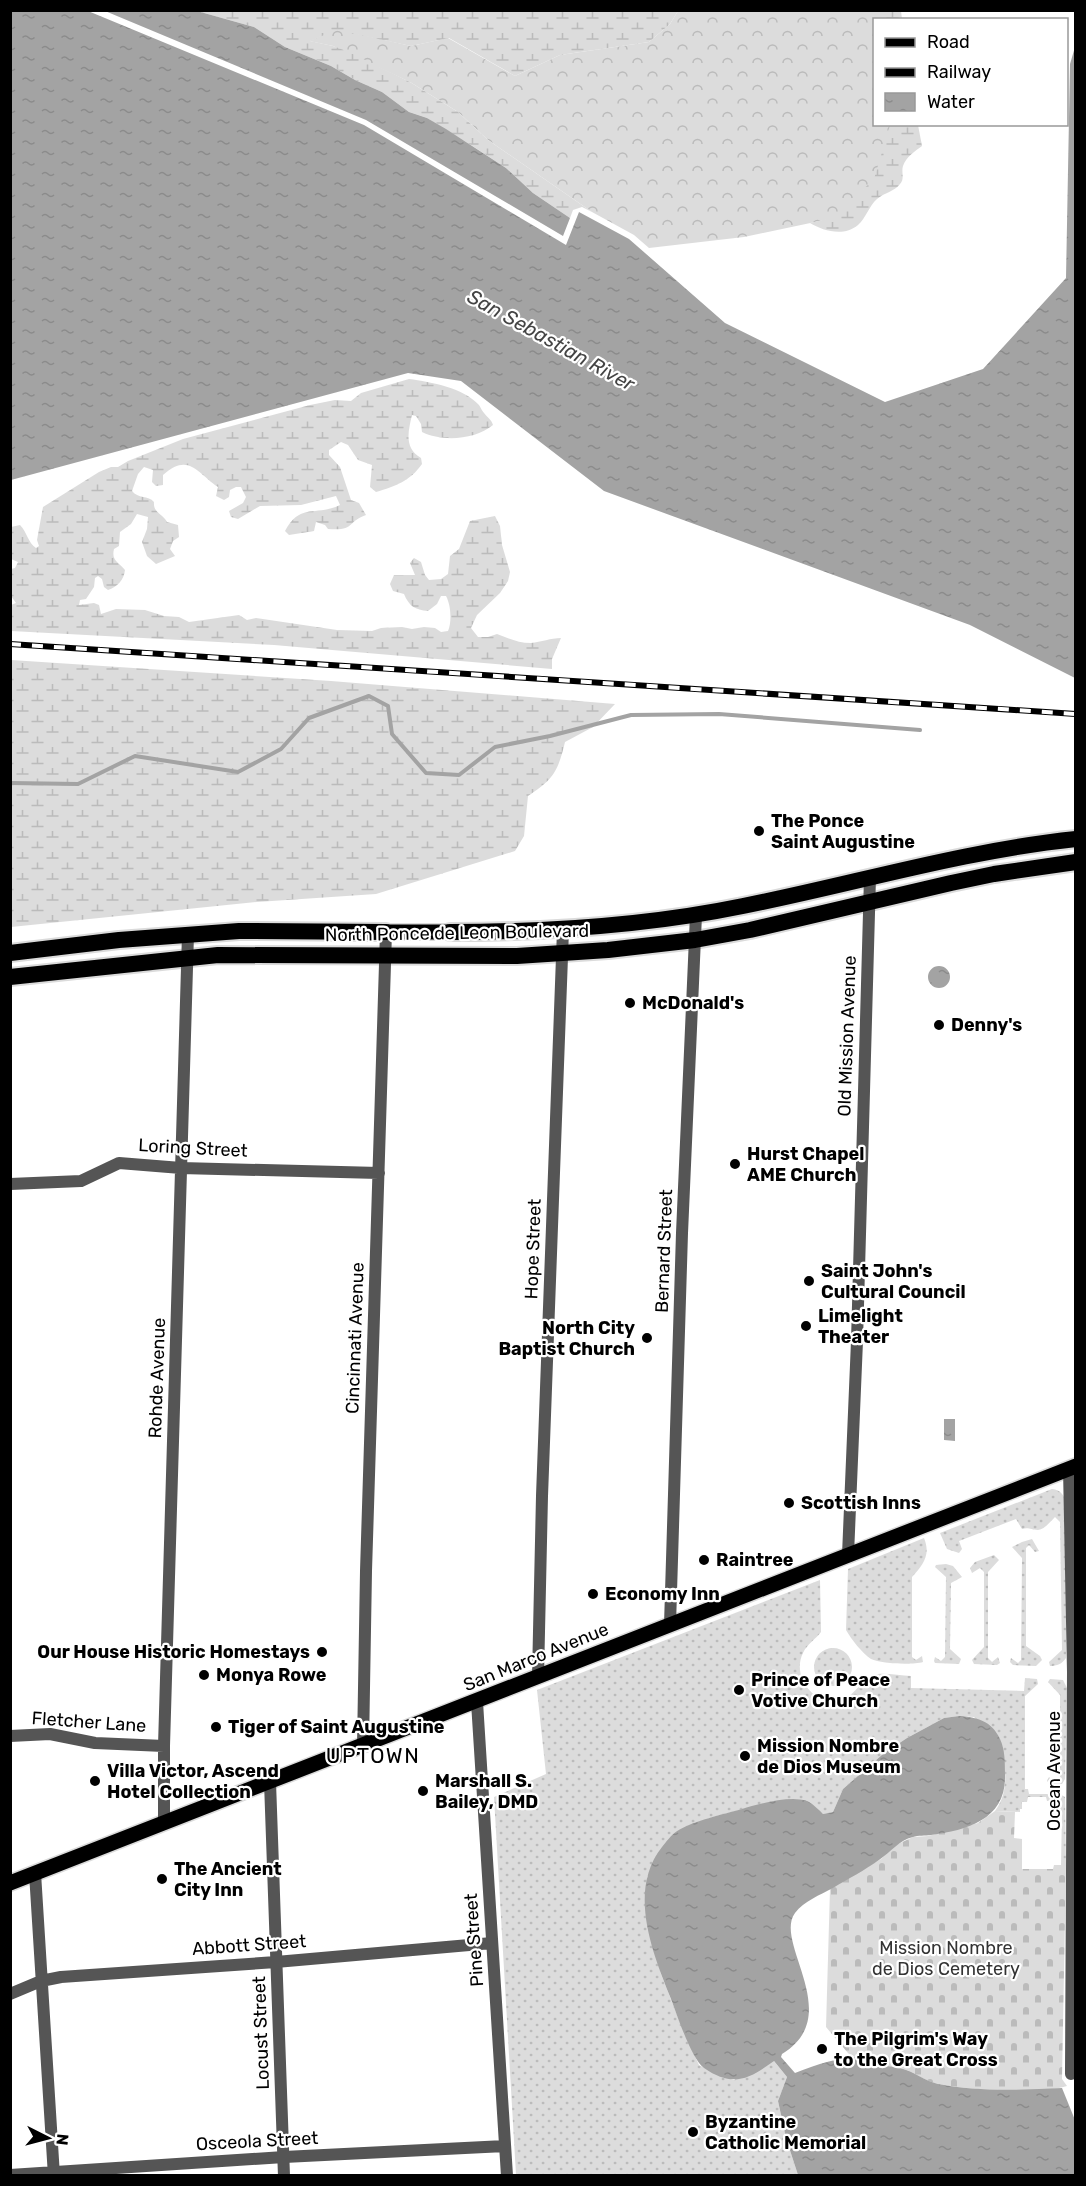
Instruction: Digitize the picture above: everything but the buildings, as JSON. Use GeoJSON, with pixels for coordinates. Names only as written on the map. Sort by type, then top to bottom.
{"type":"FeatureCollection","features":[{"type":"Feature","properties":{"kind":"highway","name":"North Ponce de Leon Boulevard"},"geometry":{"type":"LineString","coordinates":[[450,932],[563,930],[696,915],[784,898],[967,855],[1076,838]]}},
{"type":"Feature","properties":{"kind":"highway","name":"North Ponce de Leon Boulevard"},"geometry":{"type":"LineString","coordinates":[[10,977],[187,957],[286,954],[562,955],[695,940],[750,930],[994,874],[1076,862]]}},
{"type":"Feature","properties":{"kind":"highway","name":"North Ponce de Leon Boulevard"},"geometry":{"type":"LineString","coordinates":[[10,953],[188,934],[288,930],[386,932]]}},
{"type":"Feature","properties":{"kind":"main road","name":"North Ponce de Leon Boulevard"},"geometry":{"type":"LineString","coordinates":[[386,932],[450,932]]}},
{"type":"Feature","properties":{"kind":"main road","name":"San Marco Avenue"},"geometry":{"type":"LineString","coordinates":[[10,1883],[1072,1467]]}},
{"type":"Feature","properties":{"kind":"street","name":"Old Mission Avenue"},"geometry":{"type":"LineString","coordinates":[[848,1555],[857,1341],[870,877]]}},
{"type":"Feature","properties":{"kind":"street","name":"Bernard Street"},"geometry":{"type":"LineString","coordinates":[[670,1625],[682,1233],[696,915]]}},
{"type":"Feature","properties":{"kind":"street","name":"Hope Street"},"geometry":{"type":"LineString","coordinates":[[538,1677],[543,1473],[563,930]]}},
{"type":"Feature","properties":{"kind":"street","name":"Cincinnati Avenue"},"geometry":{"type":"LineString","coordinates":[[363,1746],[366,1571],[386,932]]}},
{"type":"Feature","properties":{"kind":"street","name":"Rohde Avenue"},"geometry":{"type":"LineString","coordinates":[[164,1823],[164,1746],[188,934]]}},
{"type":"Feature","properties":{"kind":"street","name":"Loring Street"},"geometry":{"type":"LineString","coordinates":[[10,1184],[81,1181],[118,1163],[181,1168],[379,1173]]}},
{"type":"Feature","properties":{"kind":"street","name":"Ocean Avenue"},"geometry":{"type":"LineString","coordinates":[[1071,2074],[1072,1467]]}},
{"type":"Feature","properties":{"kind":"street","name":"Pine Street"},"geometry":{"type":"LineString","coordinates":[[477,1702],[507,2175]]}},
{"type":"Feature","properties":{"kind":"street","name":"Fletcher Lane"},"geometry":{"type":"LineString","coordinates":[[10,1736],[50,1734],[95,1743],[164,1746]]}},
{"type":"Feature","properties":{"kind":"street","name":"Locust Street"},"geometry":{"type":"LineString","coordinates":[[270,1782],[284,2175]]}},
{"type":"Feature","properties":{"kind":"street"},"geometry":{"type":"LineString","coordinates":[[35,1873],[54,2174]]}},
{"type":"Feature","properties":{"kind":"street","name":"Abbott Street"},"geometry":{"type":"LineString","coordinates":[[10,1994],[41,1981],[61,1977],[276,1962],[492,1943]]}},
{"type":"Feature","properties":{"kind":"street","name":"Osceola Street"},"geometry":{"type":"LineString","coordinates":[[10,2175],[54,2174],[284,2157],[505,2146]]}},
{"type":"Feature","properties":{"kind":"green space"},"geometry":{"type":"Polygon","coordinates":[[[197,11],[678,11],[670,24],[649,42],[560,55],[515,76],[449,38],[411,46],[336,30],[310,41],[349,52],[410,82],[458,112],[488,140],[592,212],[582,207],[573,210],[570,218],[533,193],[506,168],[427,118],[409,112],[382,92],[331,66],[285,47],[254,27],[197,11]]]}},
{"type":"Feature","properties":{"kind":"green space"},"geometry":{"type":"Polygon","coordinates":[[[678,11],[877,11],[877,18],[873,18],[873,126],[891,127],[875,179],[834,218],[744,237],[649,248],[634,235],[592,212],[488,140],[458,112],[410,82],[333,46],[309,41],[336,29],[411,46],[448,38],[515,76],[560,55],[649,42],[670,24],[678,11]]]}},
{"type":"Feature","properties":{"kind":"green space"},"geometry":{"type":"Polygon","coordinates":[[[877,11],[901,11],[902,18],[877,18],[877,11]]]}},
{"type":"Feature","properties":{"kind":"green space"},"geometry":{"type":"Polygon","coordinates":[[[890,126],[918,126],[922,146],[904,163],[900,184],[877,199],[858,225],[846,231],[834,232],[810,223],[834,217],[874,179],[890,126]]]}},
{"type":"Feature","properties":{"kind":"green space"},"geometry":{"type":"Polygon","coordinates":[[[409,379],[437,384],[465,394],[479,405],[493,425],[468,436],[439,437],[422,432],[421,424],[416,416],[412,415],[410,444],[421,458],[422,464],[413,475],[402,482],[376,492],[370,487],[372,465],[358,460],[348,445],[341,442],[329,450],[329,455],[340,467],[351,500],[359,503],[366,515],[343,529],[328,529],[325,525],[316,522],[314,531],[289,535],[285,531],[297,516],[303,513],[340,505],[336,496],[301,505],[260,506],[238,519],[231,517],[229,511],[243,503],[246,497],[241,487],[230,490],[229,497],[224,500],[216,496],[218,487],[198,471],[186,465],[172,468],[163,475],[163,485],[156,486],[152,482],[153,470],[144,467],[138,474],[132,491],[152,500],[157,511],[167,522],[178,525],[179,537],[173,541],[170,549],[175,556],[156,564],[147,556],[142,542],[147,529],[148,517],[137,514],[131,524],[120,532],[119,546],[114,549],[113,553],[115,559],[125,570],[122,580],[108,590],[98,576],[95,578],[94,587],[86,599],[80,600],[79,605],[94,603],[99,605],[101,614],[116,609],[145,610],[164,616],[179,617],[189,622],[239,615],[247,620],[256,618],[337,630],[372,631],[381,628],[424,627],[435,628],[441,632],[448,631],[450,614],[446,596],[441,596],[437,604],[428,611],[423,610],[413,607],[404,594],[393,591],[390,584],[394,575],[415,575],[410,563],[414,558],[421,562],[429,580],[441,579],[448,574],[450,556],[459,549],[470,521],[495,516],[500,526],[502,545],[510,572],[508,581],[500,593],[477,615],[471,628],[478,637],[497,634],[526,643],[561,638],[552,659],[552,669],[274,645],[11,631],[11,605],[16,603],[11,596],[11,569],[15,568],[18,562],[11,559],[11,527],[20,525],[36,548],[39,546],[37,540],[43,507],[99,472],[118,467],[183,439],[310,405],[335,400],[351,401],[361,393],[409,379]]]}},
{"type":"Feature","properties":{"kind":"green space"},"geometry":{"type":"Polygon","coordinates":[[[11,660],[331,681],[615,704],[593,727],[565,742],[554,774],[528,796],[524,836],[515,851],[376,894],[257,902],[11,927],[11,660]]]}},
{"type":"Feature","properties":{"kind":"green space"},"geometry":{"type":"Polygon","coordinates":[[[1052,1489],[1062,1493],[1066,1503],[1066,1658],[1055,1666],[1050,1666],[1049,1662],[1062,1650],[1060,1522],[1055,1517],[1047,1525],[1036,1530],[1022,1529],[1016,1519],[959,1541],[962,1549],[959,1553],[947,1549],[940,1533],[1052,1489]]]}},
{"type":"Feature","properties":{"kind":"green space"},"geometry":{"type":"Polygon","coordinates":[[[924,1538],[927,1550],[925,1559],[912,1577],[912,1657],[916,1660],[922,1656],[923,1662],[897,1664],[871,1659],[857,1646],[846,1630],[848,1569],[924,1538]]]}},
{"type":"Feature","properties":{"kind":"green space"},"geometry":{"type":"Polygon","coordinates":[[[1032,1539],[1039,1551],[1035,1552],[1029,1545],[1026,1548],[1026,1646],[1042,1660],[1036,1666],[1013,1665],[1010,1662],[1011,1658],[1018,1663],[1021,1660],[1022,1558],[1012,1547],[1032,1539]]]}},
{"type":"Feature","properties":{"kind":"green space"},"geometry":{"type":"Polygon","coordinates":[[[994,1555],[999,1560],[988,1572],[988,1658],[992,1662],[998,1657],[1000,1663],[997,1665],[974,1664],[972,1660],[984,1647],[984,1572],[980,1568],[972,1573],[970,1568],[975,1562],[994,1555]]]}},
{"type":"Feature","properties":{"kind":"green space"},"geometry":{"type":"Polygon","coordinates":[[[946,1564],[953,1566],[962,1577],[951,1583],[950,1649],[961,1659],[959,1664],[935,1663],[934,1661],[935,1657],[941,1661],[945,1657],[946,1577],[935,1567],[946,1564]]]}},
{"type":"Feature","properties":{"kind":"green space"},"geometry":{"type":"Polygon","coordinates":[[[820,1580],[821,1632],[809,1644],[800,1661],[800,1670],[806,1686],[819,1697],[827,1700],[843,1700],[867,1679],[878,1674],[911,1676],[911,1688],[1024,1691],[1025,1678],[1037,1679],[1038,1684],[1025,1696],[1025,1789],[1028,1789],[1029,1794],[1060,1794],[1065,1797],[1066,1865],[1061,1865],[1062,1811],[1055,1810],[1053,1801],[1047,1801],[1046,1797],[1028,1797],[1027,1802],[1022,1802],[1020,1812],[995,1811],[1005,1787],[1002,1745],[974,1717],[944,1718],[883,1754],[843,1789],[833,1812],[823,1814],[808,1802],[796,1799],[767,1803],[713,1817],[677,1831],[647,1877],[647,1922],[661,1974],[699,2065],[722,2077],[734,2080],[773,2060],[787,2077],[778,2101],[786,2138],[798,2175],[516,2175],[494,1797],[546,1774],[537,1690],[820,1580]]]}},
{"type":"Feature","properties":{"kind":"green space"},"geometry":{"type":"Polygon","coordinates":[[[833,1648],[846,1654],[852,1667],[846,1680],[833,1686],[820,1680],[814,1667],[820,1654],[833,1648]]]}},
{"type":"Feature","properties":{"kind":"green space"},"geometry":{"type":"Polygon","coordinates":[[[1050,1679],[1063,1680],[1067,1688],[1065,1779],[1062,1784],[1050,1784],[1047,1781],[1049,1777],[1055,1782],[1060,1779],[1060,1695],[1048,1682],[1050,1679]]]}},
{"type":"Feature","properties":{"kind":"green space","name":"Mission Nombre de Dios Cemetery"},"geometry":{"type":"Polygon","coordinates":[[[995,1811],[1015,1812],[1014,1838],[1022,1839],[1022,1869],[1053,1869],[1054,1865],[1066,1865],[1062,2079],[1067,2086],[1040,2090],[962,2088],[934,2083],[898,2067],[881,2065],[861,2058],[853,2059],[826,2027],[830,1889],[881,1859],[896,1845],[913,1837],[928,1836],[978,1823],[995,1811]]]}},
{"type":"Feature","properties":{"kind":"water","name":"San Sebastian River"},"geometry":{"type":"Polygon","coordinates":[[[10,11],[88,11],[364,125],[566,245],[579,212],[629,239],[725,323],[885,402],[983,369],[1066,278],[1070,64],[1075,47],[1075,678],[970,625],[604,491],[461,381],[408,373],[11,480],[10,11]]]}},
{"type":"Feature","properties":{"kind":"water"},"geometry":{"type":"Polygon","coordinates":[[[105,11],[197,11],[254,27],[285,47],[331,66],[382,92],[409,112],[427,118],[506,168],[533,193],[570,218],[563,236],[366,120],[105,11]]]}},
{"type":"Feature","properties":{"kind":"water"},"geometry":{"type":"Polygon","coordinates":[[[939,966],[947,969],[950,977],[947,985],[939,988],[931,985],[928,977],[931,969],[939,966]]]}},
{"type":"Feature","properties":{"kind":"water"},"geometry":{"type":"Polygon","coordinates":[[[944,1419],[955,1419],[955,1441],[944,1440],[944,1419]]]}},
{"type":"Feature","properties":{"kind":"water"},"geometry":{"type":"Polygon","coordinates":[[[972,1717],[988,1724],[997,1733],[1002,1743],[1005,1774],[1004,1789],[999,1802],[983,1820],[971,1825],[945,1833],[915,1836],[903,1841],[874,1864],[808,1902],[795,1913],[791,1926],[808,2000],[808,2020],[800,2038],[781,2057],[795,2073],[844,2058],[861,2057],[882,2065],[905,2069],[933,2083],[953,2087],[1000,2090],[1062,2088],[1075,2120],[1075,2175],[798,2175],[786,2138],[778,2101],[787,2077],[774,2061],[749,2076],[740,2079],[724,2078],[704,2068],[690,2047],[651,1943],[645,1903],[646,1883],[652,1864],[662,1847],[677,1831],[691,1824],[766,1802],[785,1799],[802,1800],[815,1806],[823,1814],[833,1812],[843,1789],[883,1754],[944,1718],[972,1717]]]}},
{"type":"Feature","properties":{"kind":"waterway"},"geometry":{"type":"LineString","coordinates":[[10,783],[78,784],[135,756],[238,772],[281,749],[309,718],[369,696],[388,706],[392,734],[426,773],[459,775],[495,747],[550,736],[631,715],[719,714],[920,730]]}},
{"type":"Feature","properties":{"kind":"railway"},"geometry":{"type":"LineString","coordinates":[[10,644],[1076,714]]}},
{"type":"Feature","properties":{"kind":"place","name":"The Ponce Saint Augustine"},"geometry":{"type":"Point","coordinates":[759,831]}},
{"type":"Feature","properties":{"kind":"place","name":"McDonald's"},"geometry":{"type":"Point","coordinates":[630,1003]}},
{"type":"Feature","properties":{"kind":"place","name":"Denny's"},"geometry":{"type":"Point","coordinates":[939,1025]}},
{"type":"Feature","properties":{"kind":"place","name":"Hurst Chapel AME Church"},"geometry":{"type":"Point","coordinates":[735,1164]}},
{"type":"Feature","properties":{"kind":"place","name":"Saint John's Cultural Council"},"geometry":{"type":"Point","coordinates":[809,1281]}},
{"type":"Feature","properties":{"kind":"place","name":"Limelight Theater"},"geometry":{"type":"Point","coordinates":[806,1326]}},
{"type":"Feature","properties":{"kind":"place","name":"North City Baptist Church"},"geometry":{"type":"Point","coordinates":[647,1338]}},
{"type":"Feature","properties":{"kind":"place","name":"Scottish Inns"},"geometry":{"type":"Point","coordinates":[789,1503]}},
{"type":"Feature","properties":{"kind":"place","name":"Raintree"},"geometry":{"type":"Point","coordinates":[704,1560]}},
{"type":"Feature","properties":{"kind":"place","name":"Economy Inn"},"geometry":{"type":"Point","coordinates":[593,1594]}},
{"type":"Feature","properties":{"kind":"place","name":"Our House Historic Homestays"},"geometry":{"type":"Point","coordinates":[322,1652]}},
{"type":"Feature","properties":{"kind":"place","name":"Monya Rowe"},"geometry":{"type":"Point","coordinates":[204,1675]}},
{"type":"Feature","properties":{"kind":"place","name":"Prince of Peace Votive Church"},"geometry":{"type":"Point","coordinates":[739,1690]}},
{"type":"Feature","properties":{"kind":"place","name":"Tiger of Saint Augustine"},"geometry":{"type":"Point","coordinates":[216,1727]}},
{"type":"Feature","properties":{"kind":"place","name":"Mission Nombre de Dios Museum"},"geometry":{"type":"Point","coordinates":[745,1756]}},
{"type":"Feature","properties":{"kind":"place","name":"Villa Victor, Ascend Hotel Collection"},"geometry":{"type":"Point","coordinates":[95,1781]}},
{"type":"Feature","properties":{"kind":"place","name":"Marshall S. Bailey, DMD"},"geometry":{"type":"Point","coordinates":[423,1791]}},
{"type":"Feature","properties":{"kind":"place","name":"The Ancient City Inn"},"geometry":{"type":"Point","coordinates":[162,1879]}},
{"type":"Feature","properties":{"kind":"place","name":"The Pilgrim's Way to the Great Cross"},"geometry":{"type":"Point","coordinates":[822,2049]}},
{"type":"Feature","properties":{"kind":"place","name":"Byzantine Catholic Memorial"},"geometry":{"type":"Point","coordinates":[693,2132]}},
{"type":"Feature","properties":{"kind":"district","name":"UPTOWN"},"geometry":{"type":"Point","coordinates":[373,1756]}}]}
